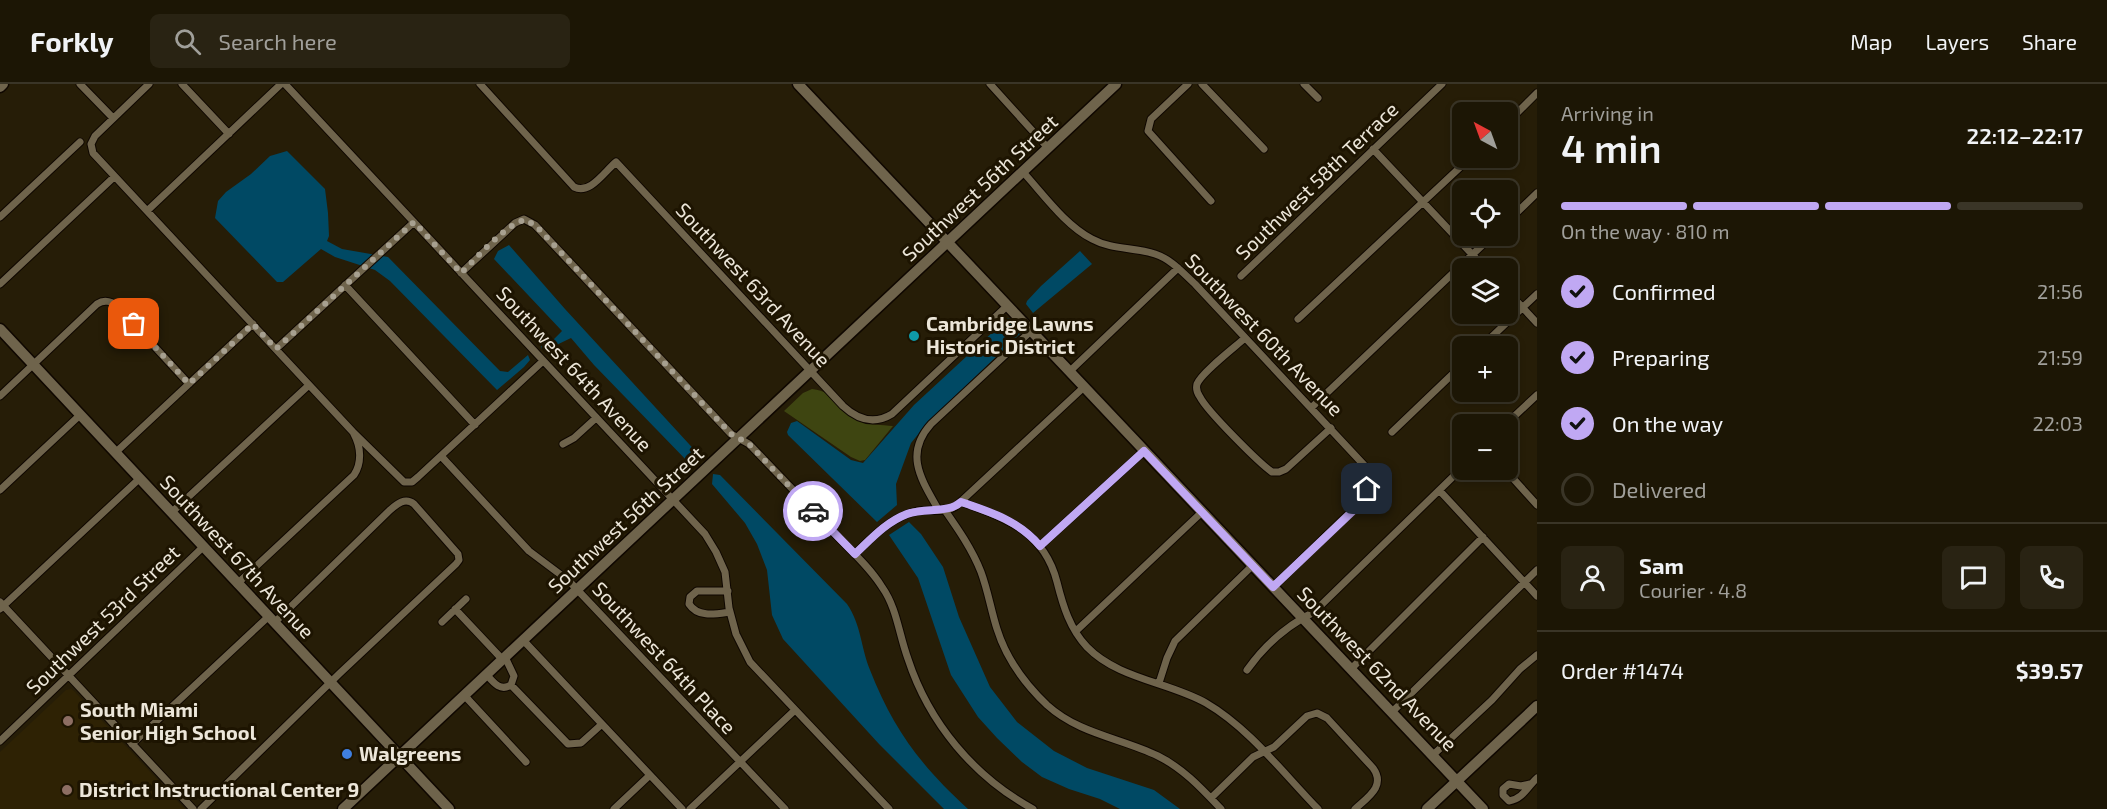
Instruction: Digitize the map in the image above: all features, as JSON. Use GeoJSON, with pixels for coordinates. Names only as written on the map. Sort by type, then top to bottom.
{"type":"FeatureCollection","features":[{"type":"Feature","properties":{"kind":"main road","name":"Southwest 62nd Avenue"},"geometry":{"type":"LineString","coordinates":[[798,84],[1484,809]]}},
{"type":"Feature","properties":{"kind":"main road","name":"Southwest 56th Street"},"geometry":{"type":"LineString","coordinates":[[343,809],[1116,84]]}},
{"type":"Feature","properties":{"kind":"main road","name":"Southwest 67th Avenue"},"geometry":{"type":"LineString","coordinates":[[0,329],[449,809]]}},
{"type":"Feature","properties":{"kind":"main road"},"geometry":{"type":"LineString","coordinates":[[1427,809],[1537,706]]}},
{"type":"Feature","properties":{"kind":"street"},"geometry":{"type":"LineString","coordinates":[[80,84],[112,118]]}},
{"type":"Feature","properties":{"kind":"street"},"geometry":{"type":"LineString","coordinates":[[149,84],[97,134],[91,143],[93,153],[353,432],[402,480],[408,483],[418,477],[543,361]]}},
{"type":"Feature","properties":{"kind":"street"},"geometry":{"type":"LineString","coordinates":[[182,84],[229,134]]}},
{"type":"Feature","properties":{"kind":"street"},"geometry":{"type":"LineString","coordinates":[[147,211],[283,84]]}},
{"type":"Feature","properties":{"kind":"street","name":"Southwest 64th Avenue"},"geometry":{"type":"LineString","coordinates":[[283,84],[673,500],[712,545],[725,572],[730,612],[736,634],[747,656],[889,809]]}},
{"type":"Feature","properties":{"kind":"street","name":"Southwest 63rd Avenue"},"geometry":{"type":"LineString","coordinates":[[480,84],[568,182],[580,190],[587,188],[616,162],[848,411],[861,419],[872,421],[882,419],[894,412],[1007,306]]}},
{"type":"Feature","properties":{"kind":"street"},"geometry":{"type":"LineString","coordinates":[[990,84],[1048,148]]}},
{"type":"Feature","properties":{"kind":"street"},"geometry":{"type":"LineString","coordinates":[[1188,84],[1153,117],[1148,128],[1151,136],[1211,201]]}},
{"type":"Feature","properties":{"kind":"street"},"geometry":{"type":"LineString","coordinates":[[1202,84],[1264,149]]}},
{"type":"Feature","properties":{"kind":"street"},"geometry":{"type":"LineString","coordinates":[[1304,84],[1318,99]]}},
{"type":"Feature","properties":{"kind":"street","name":"Southwest 58th Terrace"},"geometry":{"type":"LineString","coordinates":[[1241,276],[1442,84]]}},
{"type":"Feature","properties":{"kind":"street"},"geometry":{"type":"LineString","coordinates":[[1518,112],[1537,93]]}},
{"type":"Feature","properties":{"kind":"street"},"geometry":{"type":"LineString","coordinates":[[0,217],[80,142]]}},
{"type":"Feature","properties":{"kind":"street"},"geometry":{"type":"LineString","coordinates":[[1373,149],[1475,258]]}},
{"type":"Feature","properties":{"kind":"street"},"geometry":{"type":"LineString","coordinates":[[1298,320],[1459,168]]}},
{"type":"Feature","properties":{"kind":"street","name":"Southwest 60th Avenue"},"geometry":{"type":"LineString","coordinates":[[1023,172],[1071,223],[1087,236],[1110,246],[1154,254],[1178,268],[1364,465],[1368,477],[1364,498],[1273,587]]}},
{"type":"Feature","properties":{"kind":"street"},"geometry":{"type":"LineString","coordinates":[[0,284],[114,177]]}},
{"type":"Feature","properties":{"kind":"street"},"geometry":{"type":"LineString","coordinates":[[1518,211],[1537,193]]}},
{"type":"Feature","properties":{"kind":"street"},"geometry":{"type":"LineString","coordinates":[[461,273],[509,228],[522,220],[529,220],[538,228],[731,434],[749,444],[880,582],[890,600],[916,682],[944,730],[963,754],[985,775],[1033,809]]}},
{"type":"Feature","properties":{"kind":"street"},"geometry":{"type":"LineString","coordinates":[[276,349],[414,222]]}},
{"type":"Feature","properties":{"kind":"street"},"geometry":{"type":"LineString","coordinates":[[1311,408],[1481,246]]}},
{"type":"Feature","properties":{"kind":"street"},"geometry":{"type":"LineString","coordinates":[[1069,372],[1178,268]]}},
{"type":"Feature","properties":{"kind":"street"},"geometry":{"type":"LineString","coordinates":[[345,285],[475,424]]}},
{"type":"Feature","properties":{"kind":"street"},"geometry":{"type":"LineString","coordinates":[[1493,336],[1537,294]]}},
{"type":"Feature","properties":{"kind":"street"},"geometry":{"type":"LineString","coordinates":[[0,396],[97,304],[108,301],[118,307],[189,384]]}},
{"type":"Feature","properties":{"kind":"street"},"geometry":{"type":"LineString","coordinates":[[1518,303],[1537,323]]}},
{"type":"Feature","properties":{"kind":"street"},"geometry":{"type":"LineString","coordinates":[[115,453],[253,324]]}},
{"type":"Feature","properties":{"kind":"street"},"geometry":{"type":"LineString","coordinates":[[1031,331],[922,435],[917,457],[920,473],[941,509],[964,539],[974,557],[1002,642],[1029,686],[1049,707],[1081,728],[1141,749],[1171,763],[1191,778],[1221,809]]}},
{"type":"Feature","properties":{"kind":"street"},"geometry":{"type":"LineString","coordinates":[[1245,338],[1203,375],[1197,387],[1198,395],[1262,464],[1274,472],[1286,469],[1331,428]]}},
{"type":"Feature","properties":{"kind":"street"},"geometry":{"type":"LineString","coordinates":[[1392,432],[1452,375]]}},
{"type":"Feature","properties":{"kind":"street"},"geometry":{"type":"LineString","coordinates":[[171,513],[309,385]]}},
{"type":"Feature","properties":{"kind":"street"},"geometry":{"type":"LineString","coordinates":[[855,554],[879,531],[895,520],[914,512],[951,509],[961,502],[1083,387]]}},
{"type":"Feature","properties":{"kind":"street"},"geometry":{"type":"LineString","coordinates":[[1517,414],[1537,395]]}},
{"type":"Feature","properties":{"kind":"street"},"geometry":{"type":"LineString","coordinates":[[0,490],[80,415]]}},
{"type":"Feature","properties":{"kind":"street"},"geometry":{"type":"LineString","coordinates":[[562,444],[574,438],[596,418]]}},
{"type":"Feature","properties":{"kind":"street"},"geometry":{"type":"LineString","coordinates":[[237,584],[354,475],[360,460],[358,443],[353,432]]}},
{"type":"Feature","properties":{"kind":"street"},"geometry":{"type":"LineString","coordinates":[[1040,546],[1144,451]]}},
{"type":"Feature","properties":{"kind":"street","name":"Southwest 64th Place"},"geometry":{"type":"LineString","coordinates":[[441,456],[529,550],[577,590],[785,809]]}},
{"type":"Feature","properties":{"kind":"street"},"geometry":{"type":"LineString","coordinates":[[1247,670],[1262,652],[1293,623],[1314,612],[1452,478]]}},
{"type":"Feature","properties":{"kind":"street"},"geometry":{"type":"LineString","coordinates":[[139,479],[1,606],[193,809]]}},
{"type":"Feature","properties":{"kind":"street"},"geometry":{"type":"LineString","coordinates":[[1515,480],[1536,501]]}},
{"type":"Feature","properties":{"kind":"street"},"geometry":{"type":"LineString","coordinates":[[1440,491],[1537,596]]}},
{"type":"Feature","properties":{"kind":"street"},"geometry":{"type":"LineString","coordinates":[[132,744],[390,510],[402,502],[407,501],[414,504],[455,549],[459,557],[456,564],[201,809]]}},
{"type":"Feature","properties":{"kind":"street"},"geometry":{"type":"LineString","coordinates":[[961,502],[1009,520],[1040,546],[1050,564],[1064,607],[1088,648],[1121,669],[1183,691],[1209,705],[1233,723],[1318,809]]}},
{"type":"Feature","properties":{"kind":"street"},"geometry":{"type":"LineString","coordinates":[[1076,631],[1202,512]]}},
{"type":"Feature","properties":{"kind":"street"},"geometry":{"type":"LineString","coordinates":[[1351,669],[1483,537]]}},
{"type":"Feature","properties":{"kind":"street","name":"Southwest 53rd Street"},"geometry":{"type":"LineString","coordinates":[[0,741],[203,548]]}},
{"type":"Feature","properties":{"kind":"street"},"geometry":{"type":"LineString","coordinates":[[1159,683],[1175,641],[1253,565]]}},
{"type":"Feature","properties":{"kind":"street"},"geometry":{"type":"LineString","coordinates":[[1392,712],[1537,570]]}},
{"type":"Feature","properties":{"kind":"street"},"geometry":{"type":"LineString","coordinates":[[728,591],[697,591],[690,597],[689,604],[700,614],[730,612]]}},
{"type":"Feature","properties":{"kind":"street"},"geometry":{"type":"LineString","coordinates":[[442,622],[466,599]]}},
{"type":"Feature","properties":{"kind":"street"},"geometry":{"type":"LineString","coordinates":[[456,609],[503,658],[514,676],[511,685],[506,688],[498,687],[486,674]]}},
{"type":"Feature","properties":{"kind":"street"},"geometry":{"type":"LineString","coordinates":[[523,640],[682,809]]}},
{"type":"Feature","properties":{"kind":"street"},"geometry":{"type":"LineString","coordinates":[[1433,755],[1520,669],[1535,660]]}},
{"type":"Feature","properties":{"kind":"street"},"geometry":{"type":"LineString","coordinates":[[511,685],[566,743],[581,743],[602,724]]}},
{"type":"Feature","properties":{"kind":"street"},"geometry":{"type":"LineString","coordinates":[[464,695],[526,762]]}},
{"type":"Feature","properties":{"kind":"street"},"geometry":{"type":"LineString","coordinates":[[690,809],[795,710]]}},
{"type":"Feature","properties":{"kind":"street"},"geometry":{"type":"LineString","coordinates":[[1211,798],[1253,757],[1274,747],[1307,716],[1315,713],[1328,718],[1376,772],[1378,781],[1375,790],[1355,809]]}},
{"type":"Feature","properties":{"kind":"street"},"geometry":{"type":"LineString","coordinates":[[614,809],[650,775]]}},
{"type":"Feature","properties":{"kind":"street"},"geometry":{"type":"LineString","coordinates":[[1530,784],[1537,778]]}},
{"type":"Feature","properties":{"kind":"shaded area","name":"South Miami Senior High School"},"geometry":{"type":"Polygon","coordinates":[[[71,689],[185,809],[0,809],[0,752],[66,690],[71,689]]]}},
{"type":"Feature","properties":{"kind":"green space"},"geometry":{"type":"Polygon","coordinates":[[[812,389],[828,394],[847,413],[859,421],[893,426],[865,460],[860,461],[851,457],[784,411],[803,393],[812,389]]]}},
{"type":"Feature","properties":{"kind":"water"},"geometry":{"type":"Polygon","coordinates":[[[287,151],[325,189],[329,236],[327,241],[342,249],[388,257],[500,371],[508,372],[528,355],[530,360],[524,367],[497,390],[390,281],[375,270],[335,257],[321,249],[283,282],[277,282],[215,218],[218,201],[226,192],[251,174],[270,156],[287,151]]]}},
{"type":"Feature","properties":{"kind":"water"},"geometry":{"type":"Polygon","coordinates":[[[509,245],[700,456],[701,462],[694,466],[690,464],[594,365],[571,338],[546,350],[542,349],[541,346],[551,342],[562,331],[494,259],[498,251],[509,245]]]}},
{"type":"Feature","properties":{"kind":"water"},"geometry":{"type":"Polygon","coordinates":[[[1080,251],[1092,264],[1033,313],[1026,304],[1027,301],[1080,251]]]}},
{"type":"Feature","properties":{"kind":"water"},"geometry":{"type":"Polygon","coordinates":[[[1008,318],[1011,318],[1022,332],[929,421],[911,443],[896,484],[897,505],[877,522],[788,435],[791,423],[797,421],[851,460],[863,463],[914,405],[1008,318]]]}},
{"type":"Feature","properties":{"kind":"water"},"geometry":{"type":"Polygon","coordinates":[[[713,474],[720,475],[847,604],[858,628],[870,670],[888,711],[922,762],[968,809],[944,809],[879,744],[783,639],[772,615],[767,570],[757,544],[745,523],[712,484],[713,474]]]}},
{"type":"Feature","properties":{"kind":"water"},"geometry":{"type":"Polygon","coordinates":[[[909,522],[921,534],[943,567],[959,617],[990,687],[1017,722],[1054,751],[1087,768],[1154,790],[1180,809],[1120,809],[1042,777],[997,738],[978,717],[951,675],[918,578],[889,535],[909,522]]]}},
{"type":"Feature","properties":{"kind":"way so far"},"geometry":{"type":"LineString","coordinates":[[134,324],[189,384],[253,324],[276,349],[414,222],[461,273],[515,223],[524,219],[529,220],[731,434],[749,444],[813,511]]}},
{"type":"Feature","properties":{"kind":"place","name":"Cambridge Lawns Historic District"},"geometry":{"type":"Point","coordinates":[914,336]}},
{"type":"Feature","properties":{"kind":"place","name":"South Miami Senior High School"},"geometry":{"type":"Point","coordinates":[68,721]}},
{"type":"Feature","properties":{"kind":"place","name":"Walgreens"},"geometry":{"type":"Point","coordinates":[347,754]}},
{"type":"Feature","properties":{"kind":"place","name":"District Instructional Center 9"},"geometry":{"type":"Point","coordinates":[67,790]}},
{"type":"Feature","properties":{"kind":"route"},"geometry":{"type":"LineString","coordinates":[[813,511],[855,554],[879,531],[909,513],[933,509],[948,510],[961,502],[1015,523],[1040,546],[1144,451],[1273,587],[1357,507],[1367,489]]}}]}
